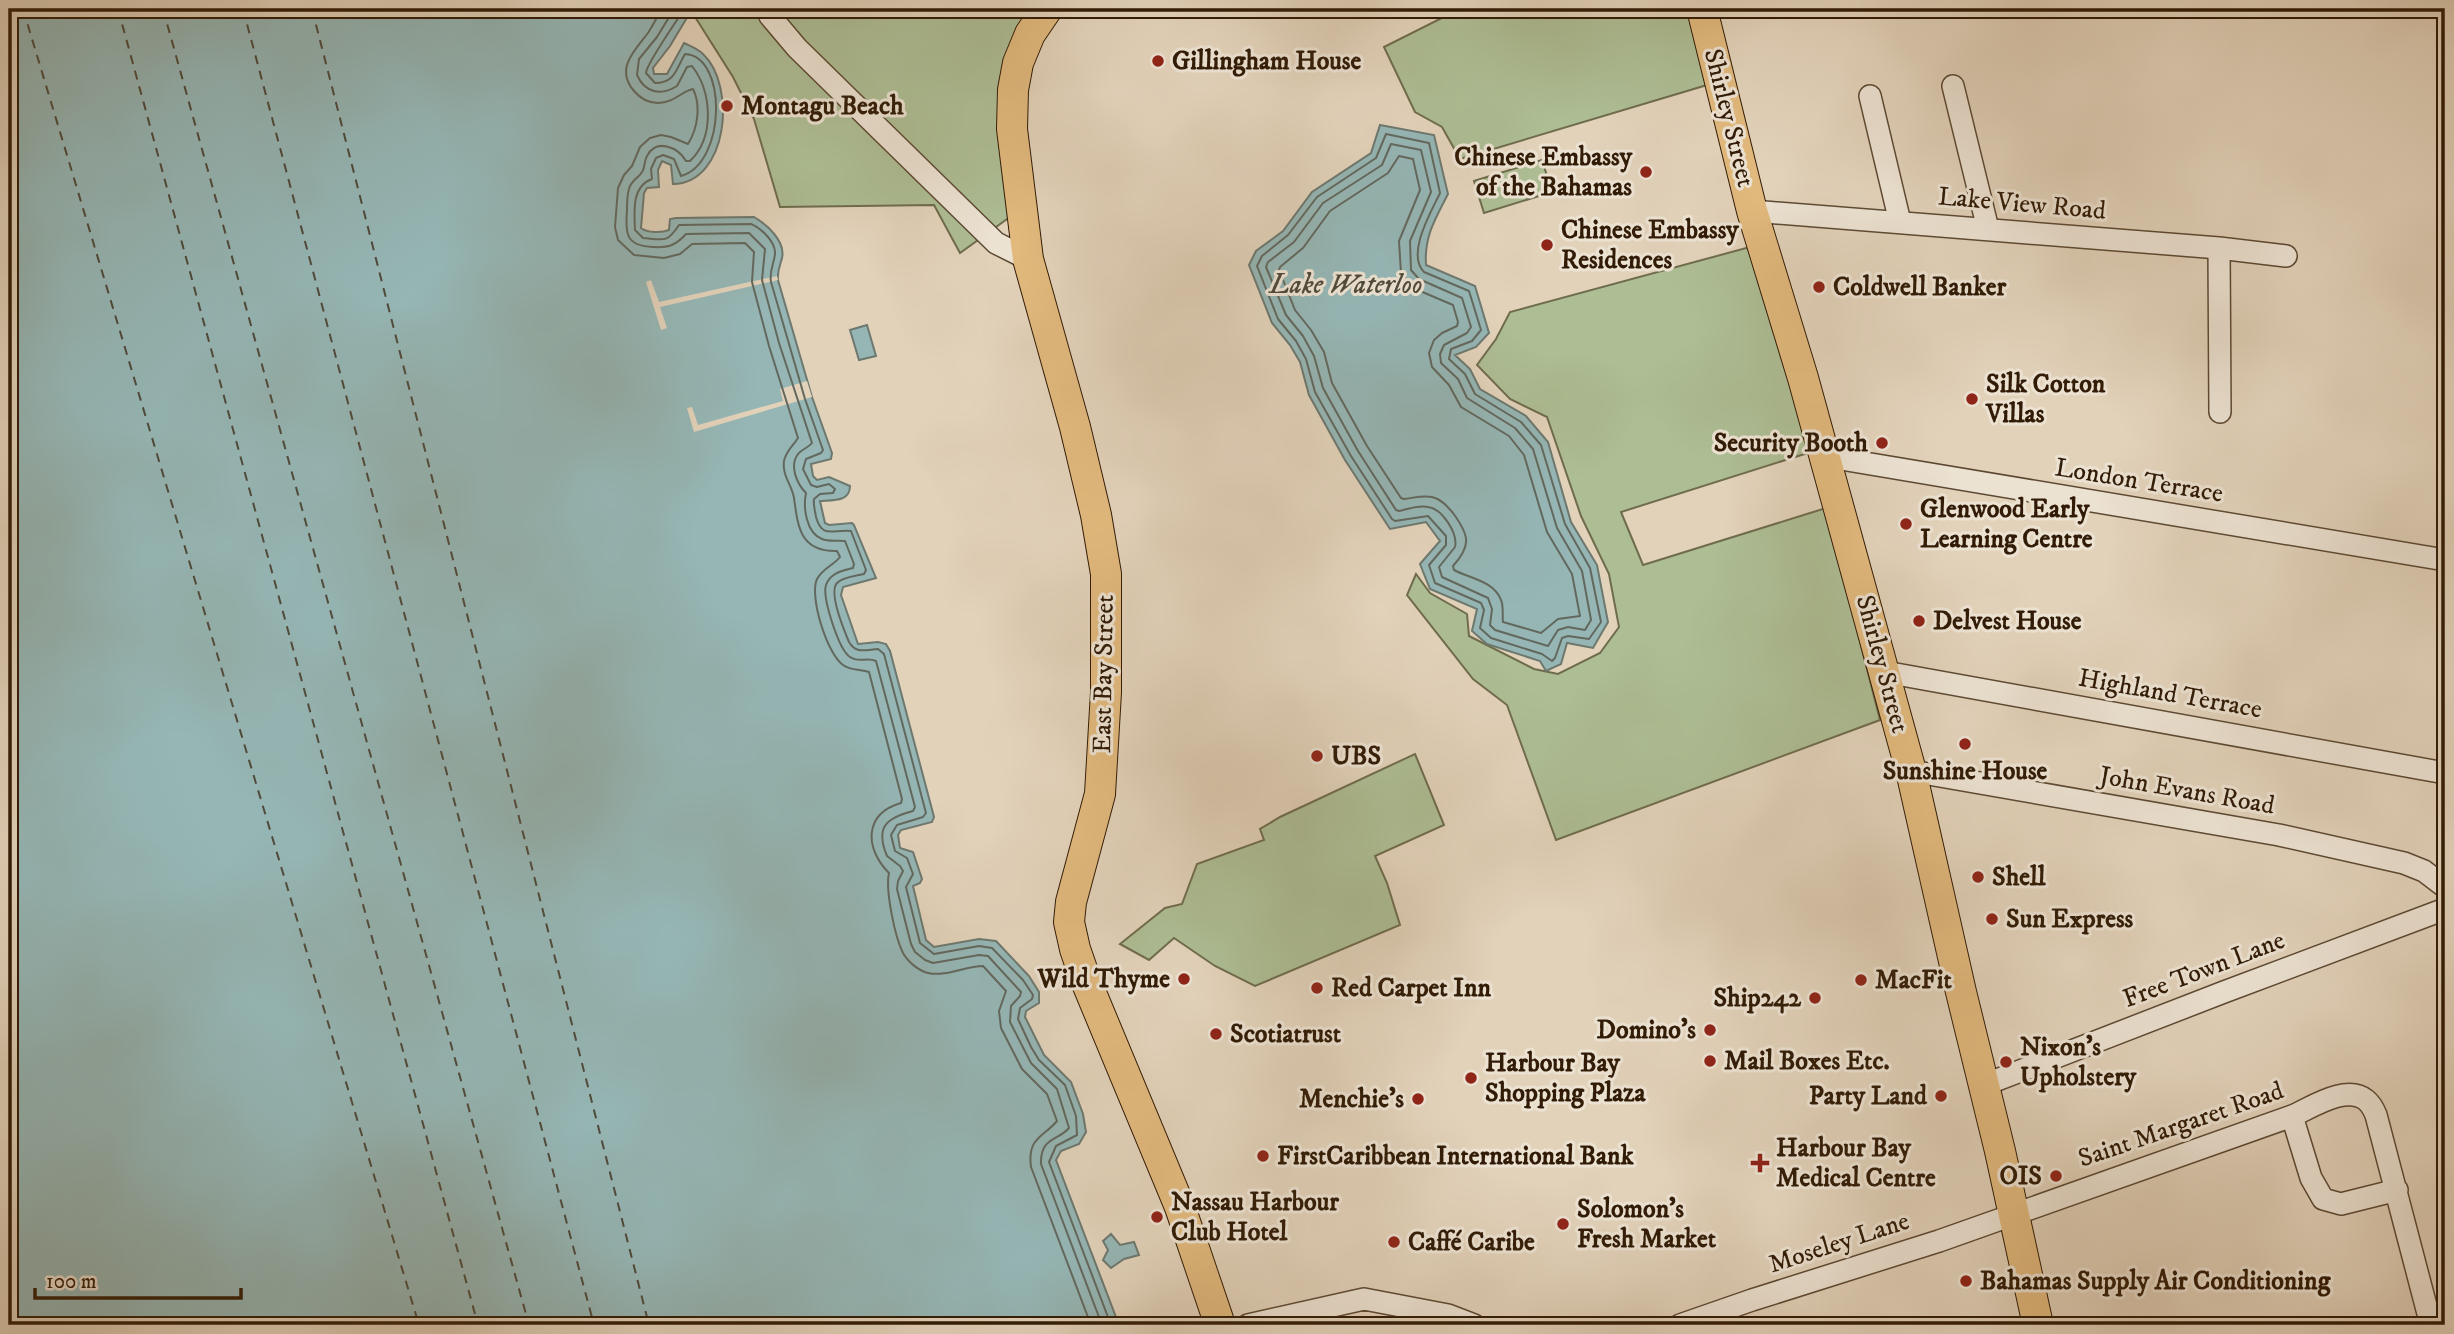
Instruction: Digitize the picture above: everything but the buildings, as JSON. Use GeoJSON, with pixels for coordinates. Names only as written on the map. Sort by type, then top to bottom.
{"type":"FeatureCollection","features":[{"type":"Feature","properties":{"kind":"highway","name":"East Bay Street"},"geometry":{"type":"LineString","coordinates":[[1047,9],[1030,34],[1018,63],[1013,90],[1012,129],[1028,259],[1078,440],[1096,515],[1106,574],[1106,692],[1102,779],[1071,902],[1069,922],[1086,981],[1180,1207],[1220,1325]]}},
{"type":"Feature","properties":{"kind":"highway","name":"Shirley Street"},"geometry":{"type":"LineString","coordinates":[[1702,9],[1752,211],[1803,378],[1911,771],[2038,1325]]}},
{"type":"Feature","properties":{"kind":"street"},"geometry":{"type":"LineString","coordinates":[[767,9],[797,48],[996,243],[1028,259]]}},
{"type":"Feature","properties":{"kind":"street"},"geometry":{"type":"LineString","coordinates":[[1953,86],[1987,229]]}},
{"type":"Feature","properties":{"kind":"street"},"geometry":{"type":"LineString","coordinates":[[1870,96],[1900,222]]}},
{"type":"Feature","properties":{"kind":"street","name":"Lake View Road"},"geometry":{"type":"LineString","coordinates":[[1752,211],[2219,248],[2286,256]]}},
{"type":"Feature","properties":{"kind":"street"},"geometry":{"type":"LineString","coordinates":[[2219,248],[2220,412]]}},
{"type":"Feature","properties":{"kind":"street","name":"London Terrace"},"geometry":{"type":"LineString","coordinates":[[1824,456],[2445,560]]}},
{"type":"Feature","properties":{"kind":"street","name":"Highland Terrace"},"geometry":{"type":"LineString","coordinates":[[1885,672],[2445,773]]}},
{"type":"Feature","properties":{"kind":"street","name":"John Evans Road"},"geometry":{"type":"LineString","coordinates":[[1911,771],[2279,835],[2404,863],[2424,870],[2445,887]]}},
{"type":"Feature","properties":{"kind":"street","name":"Free Town Lane"},"geometry":{"type":"LineString","coordinates":[[1984,1085],[2445,909]]}},
{"type":"Feature","properties":{"kind":"street","name":"Saint Margaret Road"},"geometry":{"type":"LineString","coordinates":[[2014,1213],[2351,1094],[2366,1100],[2376,1115],[2397,1190]]}},
{"type":"Feature","properties":{"kind":"street"},"geometry":{"type":"LineString","coordinates":[[2292,1116],[2311,1178],[2323,1199],[2341,1204],[2397,1190],[2431,1325]]}},
{"type":"Feature","properties":{"kind":"street","name":"Moseley Lane"},"geometry":{"type":"LineString","coordinates":[[1680,1325],[1940,1241],[2014,1213]]}},
{"type":"Feature","properties":{"kind":"street"},"geometry":{"type":"LineString","coordinates":[[1248,1325],[1364,1299],[1448,1315],[1475,1325]]}},
{"type":"Feature","properties":{"kind":"green space"},"geometry":{"type":"Polygon","coordinates":[[[690,9],[1037,9],[1011,49],[1014,214],[960,253],[934,205],[780,207],[754,119],[733,77],[690,9]]]}},
{"type":"Feature","properties":{"kind":"green space"},"geometry":{"type":"Polygon","coordinates":[[[1440,9],[1688,9],[1707,85],[1460,159],[1442,127],[1415,112],[1384,47],[1442,18],[1440,9]]]}},
{"type":"Feature","properties":{"kind":"green space"},"geometry":{"type":"Polygon","coordinates":[[[1542,160],[1552,192],[1484,213],[1474,181],[1542,160]]]}},
{"type":"Feature","properties":{"kind":"green space"},"geometry":{"type":"Polygon","coordinates":[[[1750,247],[1811,452],[1621,512],[1643,565],[1826,508],[1880,720],[1556,840],[1507,705],[1473,679],[1407,595],[1416,574],[1430,593],[1467,614],[1469,636],[1534,669],[1558,674],[1600,653],[1619,627],[1609,574],[1581,516],[1547,417],[1510,399],[1477,365],[1496,339],[1510,312],[1750,247]]]}},
{"type":"Feature","properties":{"kind":"green space"},"geometry":{"type":"Polygon","coordinates":[[[1415,754],[1444,825],[1375,856],[1400,925],[1255,986],[1215,966],[1174,938],[1149,960],[1120,944],[1165,908],[1182,904],[1197,864],[1264,840],[1260,829],[1280,817],[1415,754]]]}},
{"type":"Feature","properties":{"kind":"water"},"geometry":{"type":"Polygon","coordinates":[[[9,9],[690,9],[670,46],[653,68],[654,74],[667,74],[684,43],[701,52],[714,69],[720,88],[723,109],[721,131],[716,151],[706,168],[691,179],[673,184],[671,165],[662,161],[658,170],[659,187],[647,188],[644,193],[641,228],[651,232],[666,231],[669,230],[670,219],[676,218],[754,217],[769,229],[781,245],[782,258],[778,280],[812,397],[832,453],[831,459],[811,464],[813,476],[817,480],[829,477],[850,486],[844,498],[820,501],[825,523],[854,525],[876,578],[843,587],[841,595],[858,644],[878,642],[886,644],[890,651],[934,817],[932,822],[901,830],[898,835],[900,848],[913,852],[922,879],[913,886],[926,940],[934,947],[979,939],[996,941],[1029,976],[1039,992],[1039,1003],[1026,1011],[1025,1017],[1044,1055],[1071,1082],[1083,1114],[1086,1132],[1079,1144],[1061,1151],[1056,1160],[1119,1325],[9,1325],[9,9]]]}},
{"type":"Feature","properties":{"kind":"water","name":"Lake Waterloo"},"geometry":{"type":"Polygon","coordinates":[[[1380,125],[1434,135],[1448,194],[1429,237],[1426,265],[1475,286],[1489,333],[1476,347],[1455,355],[1470,369],[1480,389],[1526,416],[1548,442],[1571,522],[1597,565],[1608,622],[1593,648],[1567,643],[1561,664],[1546,671],[1540,661],[1487,644],[1472,631],[1477,609],[1430,589],[1420,564],[1440,541],[1426,522],[1390,529],[1345,460],[1309,395],[1300,362],[1272,323],[1249,265],[1256,251],[1283,231],[1312,192],[1371,153],[1380,125]]]}},
{"type":"Feature","properties":{"kind":"water"},"geometry":{"type":"Polygon","coordinates":[[[867,325],[876,356],[859,360],[850,330],[867,325]]]}},
{"type":"Feature","properties":{"kind":"water"},"geometry":{"type":"Polygon","coordinates":[[[1111,1234],[1120,1245],[1134,1242],[1139,1255],[1124,1259],[1111,1268],[1103,1260],[1108,1250],[1103,1241],[1111,1234]]]}},
{"type":"Feature","properties":{"kind":"pier"},"geometry":{"type":"Polygon","coordinates":[[[777,276],[778,280],[660,307],[667,328],[661,330],[646,282],[651,280],[659,302],[777,276]]]}},
{"type":"Feature","properties":{"kind":"pier"},"geometry":{"type":"Polygon","coordinates":[[[807,381],[812,397],[694,432],[687,408],[692,407],[698,425],[783,401],[780,389],[807,381]]]}},
{"type":"Feature","properties":{"kind":"ferry route"},"geometry":{"type":"LineString","coordinates":[[23,9],[419,1325]]}},
{"type":"Feature","properties":{"kind":"ferry route"},"geometry":{"type":"LineString","coordinates":[[118,9],[478,1325]]}},
{"type":"Feature","properties":{"kind":"ferry route"},"geometry":{"type":"LineString","coordinates":[[163,9],[529,1325]]}},
{"type":"Feature","properties":{"kind":"ferry route"},"geometry":{"type":"LineString","coordinates":[[243,9],[594,1325]]}},
{"type":"Feature","properties":{"kind":"ferry route"},"geometry":{"type":"LineString","coordinates":[[312,9],[649,1325]]}},
{"type":"Feature","properties":{"kind":"place","name":"Gillingham House"},"geometry":{"type":"Point","coordinates":[1158,61]}},
{"type":"Feature","properties":{"kind":"place","name":"Montagu Beach"},"geometry":{"type":"Point","coordinates":[727,106]}},
{"type":"Feature","properties":{"kind":"place","name":"Chinese Embassy of the Bahamas"},"geometry":{"type":"Point","coordinates":[1646,172]}},
{"type":"Feature","properties":{"kind":"place","name":"Chinese Embassy Residences"},"geometry":{"type":"Point","coordinates":[1547,245]}},
{"type":"Feature","properties":{"kind":"place","name":"Coldwell Banker"},"geometry":{"type":"Point","coordinates":[1819,287]}},
{"type":"Feature","properties":{"kind":"place","name":"Silk Cotton Villas"},"geometry":{"type":"Point","coordinates":[1972,399]}},
{"type":"Feature","properties":{"kind":"place","name":"Security Booth"},"geometry":{"type":"Point","coordinates":[1882,443]}},
{"type":"Feature","properties":{"kind":"place","name":"Glenwood Early Learning Centre"},"geometry":{"type":"Point","coordinates":[1906,524]}},
{"type":"Feature","properties":{"kind":"place","name":"Delvest House"},"geometry":{"type":"Point","coordinates":[1919,621]}},
{"type":"Feature","properties":{"kind":"place","name":"Sunshine House"},"geometry":{"type":"Point","coordinates":[1965,744]}},
{"type":"Feature","properties":{"kind":"place","name":"UBS"},"geometry":{"type":"Point","coordinates":[1317,756]}},
{"type":"Feature","properties":{"kind":"place","name":"Shell"},"geometry":{"type":"Point","coordinates":[1978,877]}},
{"type":"Feature","properties":{"kind":"place","name":"Sun Express"},"geometry":{"type":"Point","coordinates":[1992,919]}},
{"type":"Feature","properties":{"kind":"place","name":"Wild Thyme"},"geometry":{"type":"Point","coordinates":[1184,979]}},
{"type":"Feature","properties":{"kind":"place","name":"MacFit"},"geometry":{"type":"Point","coordinates":[1861,980]}},
{"type":"Feature","properties":{"kind":"place","name":"Red Carpet Inn"},"geometry":{"type":"Point","coordinates":[1317,988]}},
{"type":"Feature","properties":{"kind":"place","name":"Ship242"},"geometry":{"type":"Point","coordinates":[1815,998]}},
{"type":"Feature","properties":{"kind":"place","name":"Domino's"},"geometry":{"type":"Point","coordinates":[1710,1030]}},
{"type":"Feature","properties":{"kind":"place","name":"Scotiatrust"},"geometry":{"type":"Point","coordinates":[1216,1034]}},
{"type":"Feature","properties":{"kind":"place","name":"Mail Boxes Etc."},"geometry":{"type":"Point","coordinates":[1710,1061]}},
{"type":"Feature","properties":{"kind":"place","name":"Nixon's Upholstery"},"geometry":{"type":"Point","coordinates":[2006,1062]}},
{"type":"Feature","properties":{"kind":"place","name":"Harbour Bay Shopping Plaza"},"geometry":{"type":"Point","coordinates":[1471,1078]}},
{"type":"Feature","properties":{"kind":"place","name":"Party Land"},"geometry":{"type":"Point","coordinates":[1941,1096]}},
{"type":"Feature","properties":{"kind":"place","name":"Menchie's"},"geometry":{"type":"Point","coordinates":[1418,1099]}},
{"type":"Feature","properties":{"kind":"place","name":"FirstCaribbean International Bank"},"geometry":{"type":"Point","coordinates":[1263,1156]}},
{"type":"Feature","properties":{"kind":"place","name":"Harbour Bay Medical Centre"},"geometry":{"type":"Point","coordinates":[1760,1163]}},
{"type":"Feature","properties":{"kind":"place","name":"OIS"},"geometry":{"type":"Point","coordinates":[2056,1176]}},
{"type":"Feature","properties":{"kind":"place","name":"Nassau Harbour Club Hotel"},"geometry":{"type":"Point","coordinates":[1157,1217]}},
{"type":"Feature","properties":{"kind":"place","name":"Solomon's Fresh Market"},"geometry":{"type":"Point","coordinates":[1563,1224]}},
{"type":"Feature","properties":{"kind":"place","name":"Caffé Caribe"},"geometry":{"type":"Point","coordinates":[1394,1242]}},
{"type":"Feature","properties":{"kind":"place","name":"Bahamas Supply Air Conditioning"},"geometry":{"type":"Point","coordinates":[1966,1281]}}]}
